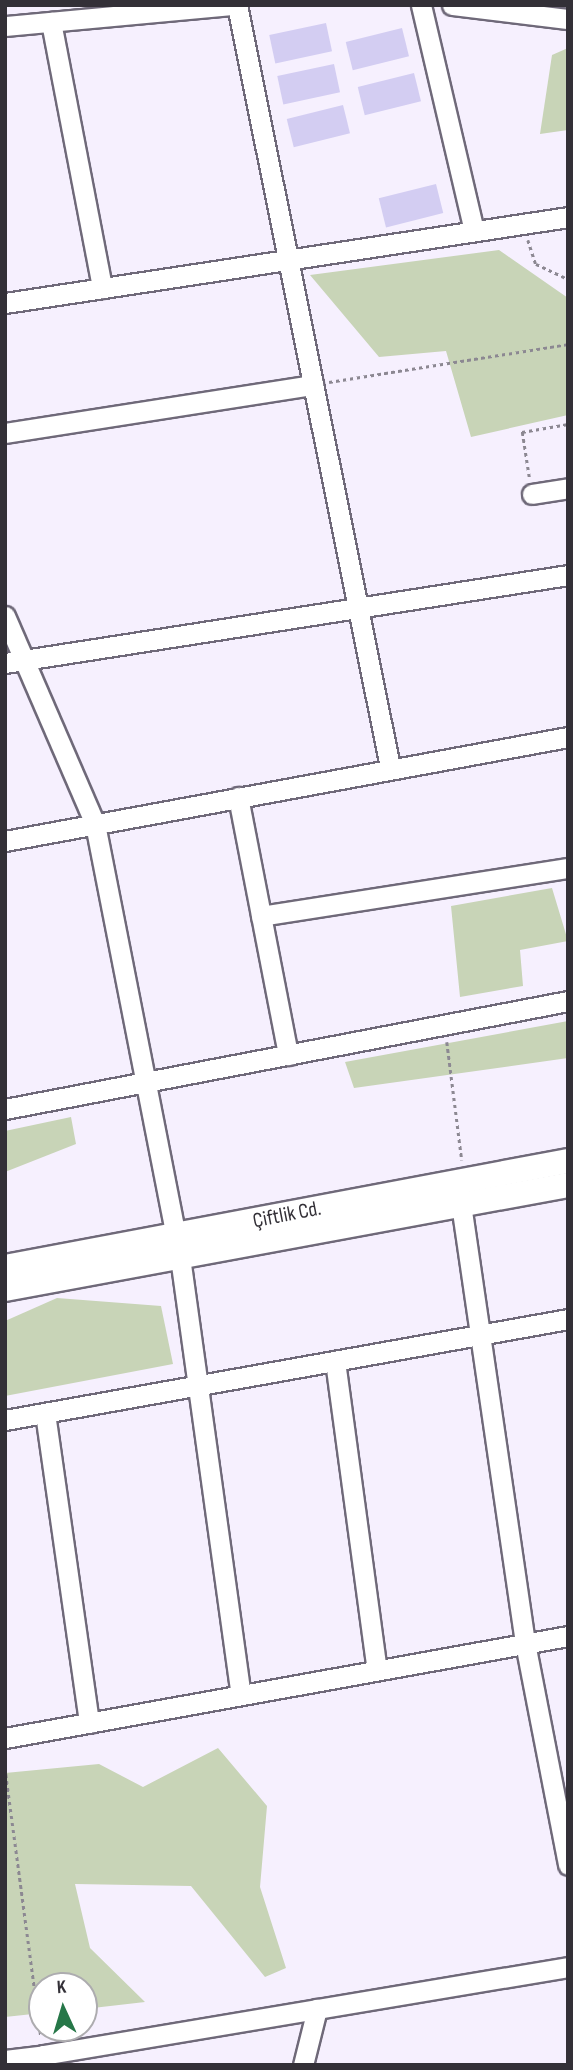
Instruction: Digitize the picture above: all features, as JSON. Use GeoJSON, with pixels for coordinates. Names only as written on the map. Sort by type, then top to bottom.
{"type":"FeatureCollection","features":[{"type":"Feature","properties":{"kind":"street"},"geometry":{"type":"LineString","coordinates":[[5,26],[235,5],[290,260],[354,608],[390,767]]}},
{"type":"Feature","properties":{"kind":"street"},"geometry":{"type":"LineString","coordinates":[[421,5],[474,231]]}},
{"type":"Feature","properties":{"kind":"street"},"geometry":{"type":"LineString","coordinates":[[452,5],[568,19]]}},
{"type":"Feature","properties":{"kind":"street"},"geometry":{"type":"LineString","coordinates":[[51,22],[102,288]]}},
{"type":"Feature","properties":{"kind":"street"},"geometry":{"type":"LineString","coordinates":[[5,303],[568,216]]}},
{"type":"Feature","properties":{"kind":"street"},"geometry":{"type":"LineString","coordinates":[[5,433],[313,385]]}},
{"type":"Feature","properties":{"kind":"street"},"geometry":{"type":"LineString","coordinates":[[532,494],[568,488]]}},
{"type":"Feature","properties":{"kind":"street"},"geometry":{"type":"LineString","coordinates":[[13,662],[568,575]]}},
{"type":"Feature","properties":{"kind":"street"},"geometry":{"type":"LineString","coordinates":[[5,616],[13,662],[95,824],[148,1082],[178,1247],[242,1695]]}},
{"type":"Feature","properties":{"kind":"street"},"geometry":{"type":"LineString","coordinates":[[5,841],[390,767],[568,737]]}},
{"type":"Feature","properties":{"kind":"street"},"geometry":{"type":"LineString","coordinates":[[238,797],[288,1055]]}},
{"type":"Feature","properties":{"kind":"street"},"geometry":{"type":"LineString","coordinates":[[261,916],[568,869]]}},
{"type":"Feature","properties":{"kind":"street"},"geometry":{"type":"LineString","coordinates":[[5,1109],[568,1001]]}},
{"type":"Feature","properties":{"kind":"street","name":"Çiftlik Cd."},"geometry":{"type":"LineString","coordinates":[[5,1289],[178,1247],[463,1193],[568,1161]]}},
{"type":"Feature","properties":{"kind":"street","name":"Çiftlik Cd."},"geometry":{"type":"LineString","coordinates":[[463,1193],[568,1185]]}},
{"type":"Feature","properties":{"kind":"street"},"geometry":{"type":"LineString","coordinates":[[463,1193],[485,1334],[525,1643],[568,1865]]}},
{"type":"Feature","properties":{"kind":"street","name":"Çiftlik Cd."},"geometry":{"type":"LineString","coordinates":[[5,1267],[178,1247]]}},
{"type":"Feature","properties":{"kind":"street"},"geometry":{"type":"LineString","coordinates":[[5,1420],[568,1319]]}},
{"type":"Feature","properties":{"kind":"street"},"geometry":{"type":"LineString","coordinates":[[335,1361],[377,1670]]}},
{"type":"Feature","properties":{"kind":"street"},"geometry":{"type":"LineString","coordinates":[[45,1413],[89,1723]]}},
{"type":"Feature","properties":{"kind":"street"},"geometry":{"type":"LineString","coordinates":[[5,1738],[568,1636]]}},
{"type":"Feature","properties":{"kind":"street"},"geometry":{"type":"LineString","coordinates":[[5,2060],[44,2060],[317,2009],[568,1967]]}},
{"type":"Feature","properties":{"kind":"street"},"geometry":{"type":"LineString","coordinates":[[303,2065],[317,2009]]}},
{"type":"Feature","properties":{"kind":"path"},"geometry":{"type":"LineString","coordinates":[[522,224],[536,264],[568,279]]}},
{"type":"Feature","properties":{"kind":"path"},"geometry":{"type":"LineString","coordinates":[[313,385],[568,344]]}},
{"type":"Feature","properties":{"kind":"path"},"geometry":{"type":"LineString","coordinates":[[532,494],[522,432],[568,424]]}},
{"type":"Feature","properties":{"kind":"path"},"geometry":{"type":"LineString","coordinates":[[444,1025],[463,1193]]}},
{"type":"Feature","properties":{"kind":"path"},"geometry":{"type":"LineString","coordinates":[[5,1767],[44,2060]]}},
{"type":"Feature","properties":{"kind":"green space"},"geometry":{"type":"Polygon","coordinates":[[[568,48],[568,130],[540,134],[552,55],[568,48]]]}},
{"type":"Feature","properties":{"kind":"green space"},"geometry":{"type":"Polygon","coordinates":[[[499,250],[568,298],[568,415],[471,437],[446,351],[379,357],[310,275],[499,250]]]}},
{"type":"Feature","properties":{"kind":"green space"},"geometry":{"type":"Polygon","coordinates":[[[552,888],[568,941],[520,950],[523,986],[460,997],[451,906],[552,888]]]}},
{"type":"Feature","properties":{"kind":"green space"},"geometry":{"type":"Polygon","coordinates":[[[568,1021],[568,1058],[354,1088],[345,1062],[568,1021]]]}},
{"type":"Feature","properties":{"kind":"green space"},"geometry":{"type":"Polygon","coordinates":[[[71,1117],[76,1144],[5,1172],[5,1131],[71,1117]]]}},
{"type":"Feature","properties":{"kind":"green space"},"geometry":{"type":"Polygon","coordinates":[[[57,1298],[161,1306],[173,1364],[5,1396],[5,1321],[57,1298]]]}},
{"type":"Feature","properties":{"kind":"green space"},"geometry":{"type":"Polygon","coordinates":[[[218,1748],[267,1806],[260,1887],[286,1968],[265,1977],[191,1886],[75,1884],[90,1948],[145,2002],[98,2007],[98,1972],[28,1972],[28,2015],[5,2017],[5,1773],[99,1764],[143,1787],[218,1748]]]}},
{"type":"Feature","properties":{"kind":"building"},"geometry":{"type":"Polygon","coordinates":[[[326,23],[332,51],[275,63],[269,35],[326,23]]]}},
{"type":"Feature","properties":{"kind":"building"},"geometry":{"type":"Polygon","coordinates":[[[402,28],[409,56],[353,70],[346,42],[402,28]]]}},
{"type":"Feature","properties":{"kind":"building"},"geometry":{"type":"Polygon","coordinates":[[[334,64],[340,92],[283,104],[277,76],[334,64]]]}},
{"type":"Feature","properties":{"kind":"building"},"geometry":{"type":"Polygon","coordinates":[[[414,73],[421,101],[365,115],[358,87],[414,73]]]}},
{"type":"Feature","properties":{"kind":"building"},"geometry":{"type":"Polygon","coordinates":[[[343,105],[350,133],[294,147],[287,119],[343,105]]]}},
{"type":"Feature","properties":{"kind":"building"},"geometry":{"type":"Polygon","coordinates":[[[436,184],[443,213],[386,227],[379,198],[436,184]]]}}]}
